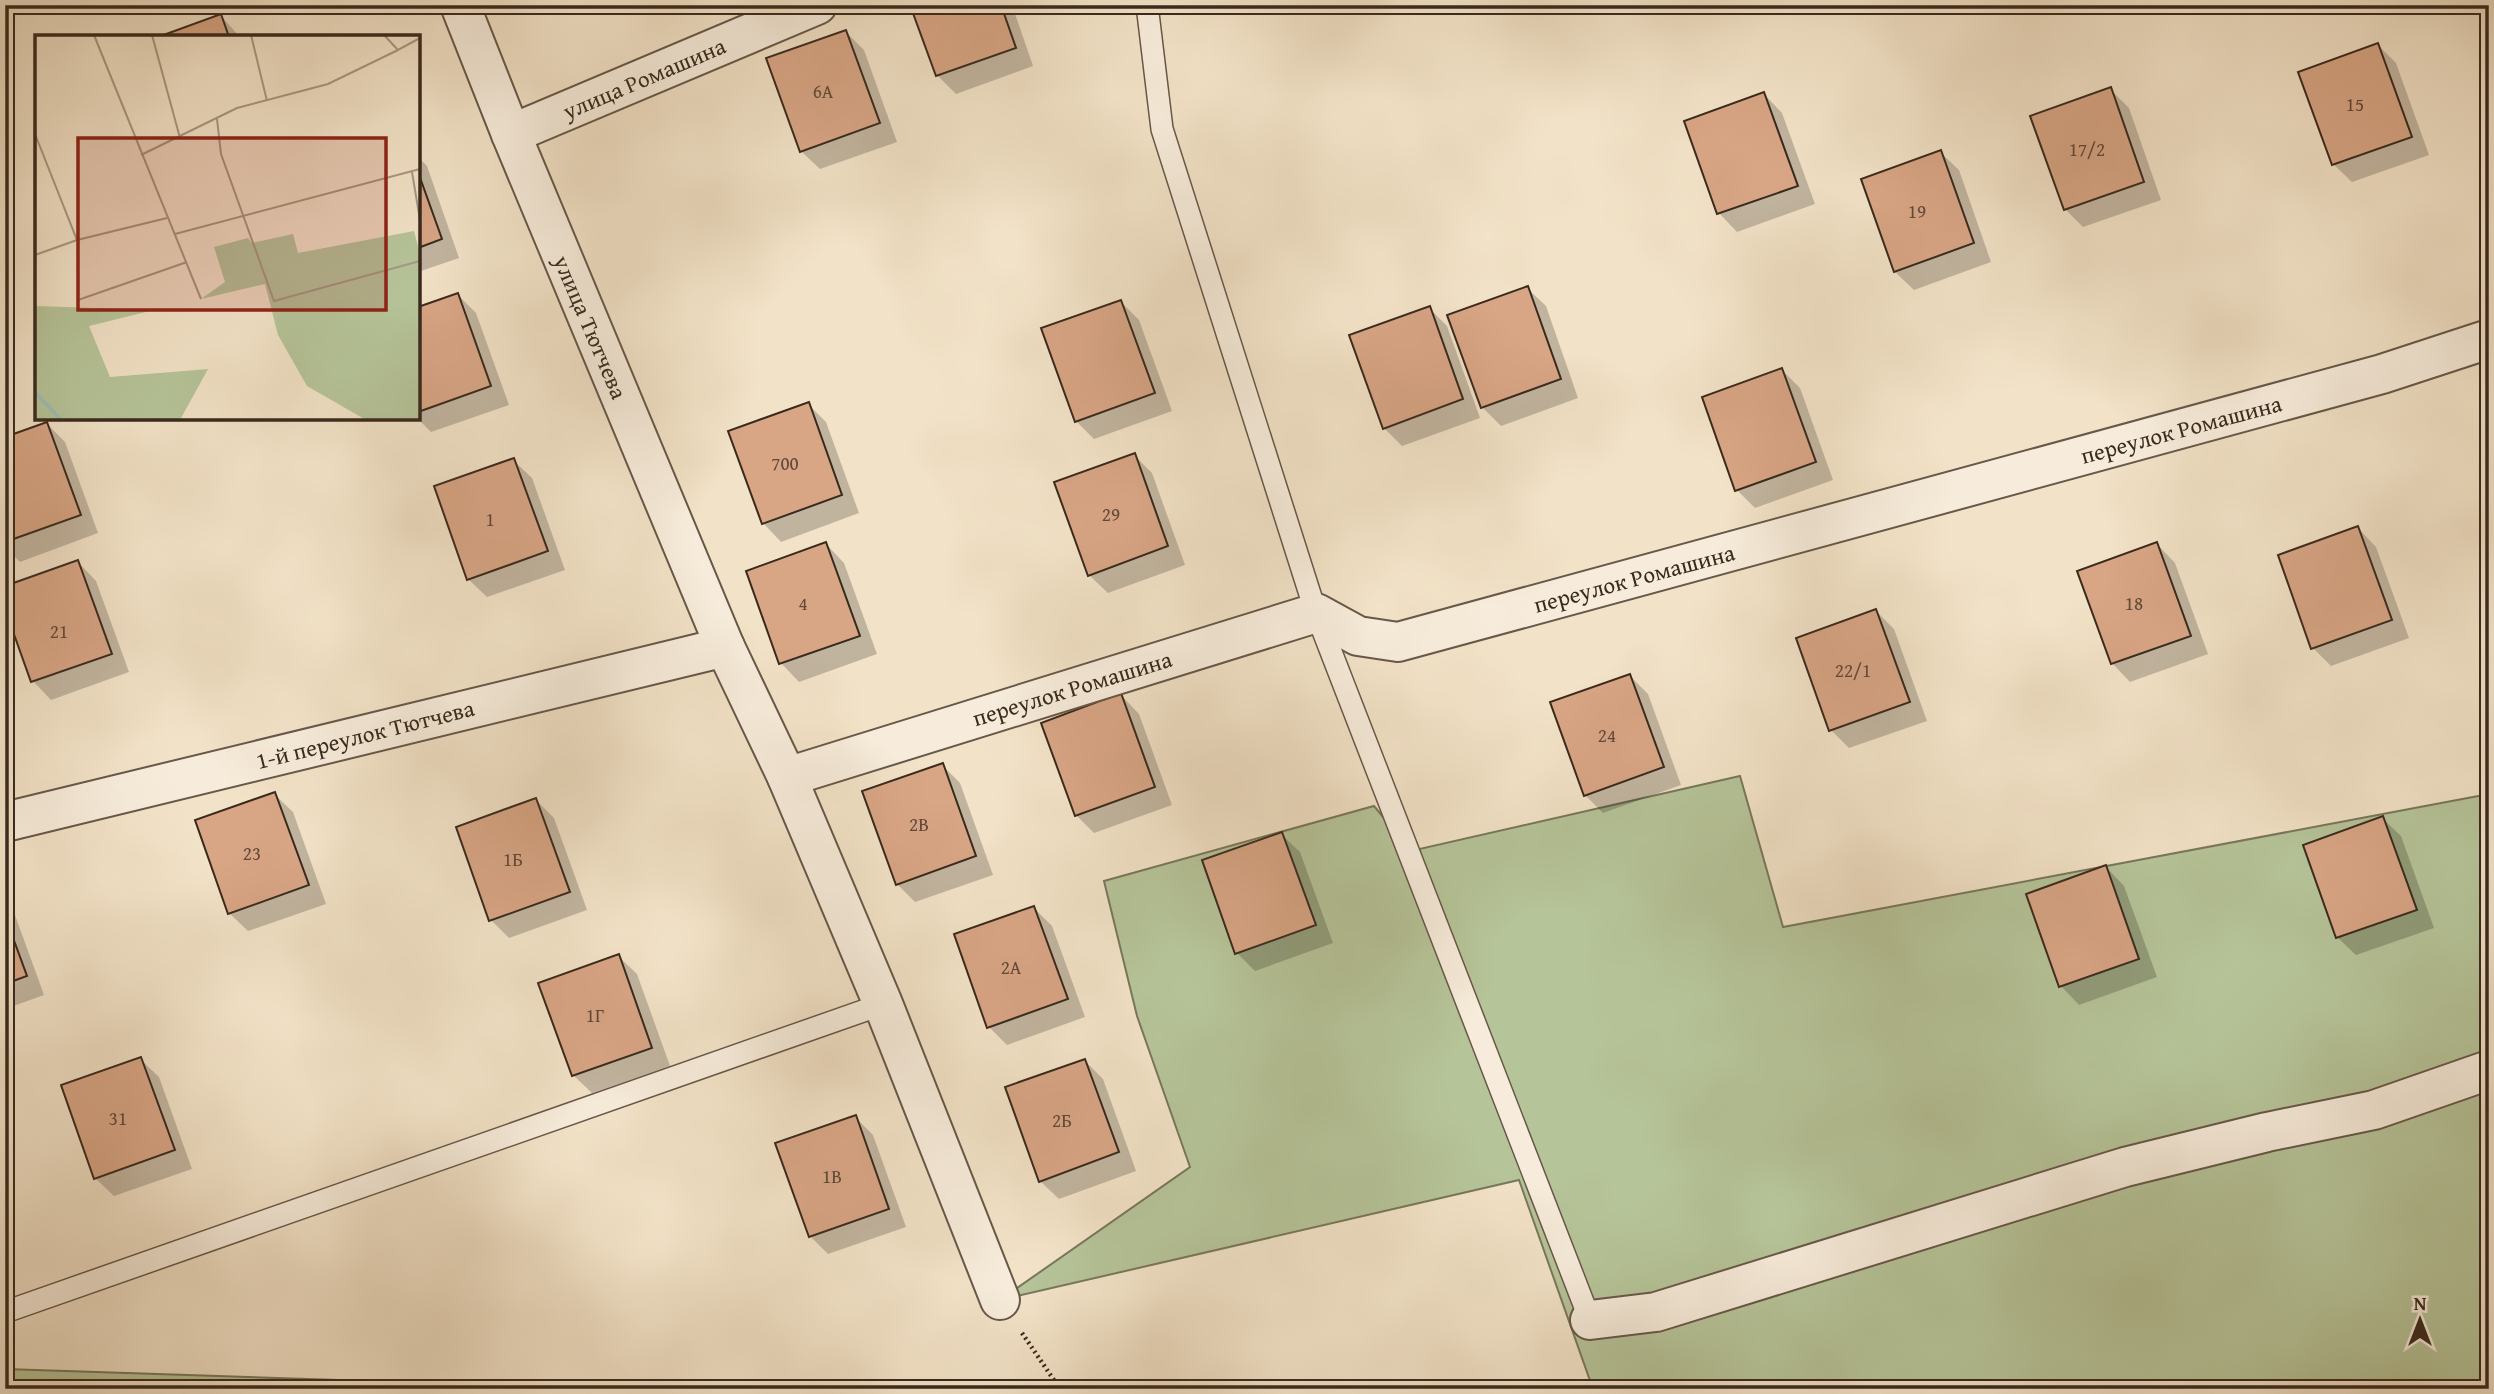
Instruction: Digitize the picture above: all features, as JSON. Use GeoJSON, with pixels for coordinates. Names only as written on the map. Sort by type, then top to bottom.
{"type":"FeatureCollection","features":[{"type":"Feature","properties":{"kind":"street","name":"улица Тютчева"},"geometry":{"type":"LineString","coordinates":[[460,5],[510,134],[724,647],[786,777],[883,1004],[1000,1300]]}},
{"type":"Feature","properties":{"kind":"street","name":"улица Ромашина"},"geometry":{"type":"LineString","coordinates":[[510,134],[817,5]]}},
{"type":"Feature","properties":{"kind":"street","name":"переулок Ромашина"},"geometry":{"type":"LineString","coordinates":[[786,777],[1316,613],[1358,636],[1398,642],[2382,374],[2489,339]]}},
{"type":"Feature","properties":{"kind":"street","name":"1-й переулок Тютчева"},"geometry":{"type":"LineString","coordinates":[[5,822],[724,647]]}},
{"type":"Feature","properties":{"kind":"street"},"geometry":{"type":"LineString","coordinates":[[1590,1320],[1656,1312],[2125,1167],[2267,1132],[2374,1110],[2489,1070]]}},
{"type":"Feature","properties":{"kind":"lane"},"geometry":{"type":"LineString","coordinates":[[1147,5],[1162,129],[1316,613],[1590,1320]]}},
{"type":"Feature","properties":{"kind":"lane"},"geometry":{"type":"LineString","coordinates":[[5,1312],[883,1004]]}},
{"type":"Feature","properties":{"kind":"path"},"geometry":{"type":"LineString","coordinates":[[1000,1300],[1060,1389]]}},
{"type":"Feature","properties":{"kind":"green space"},"geometry":{"type":"Polygon","coordinates":[[[1740,776],[1783,927],[2489,794],[2489,1389],[1593,1389],[1519,1180],[1000,1300],[1190,1167],[1137,1016],[1104,881],[1374,806],[1411,851],[1740,776]]]}},
{"type":"Feature","properties":{"kind":"green space"},"geometry":{"type":"Polygon","coordinates":[[[5,1369],[613,1389],[5,1389],[5,1369]]]}},
{"type":"Feature","properties":{"kind":"building"},"geometry":{"type":"Polygon","coordinates":[[[910,5],[1001,5],[1016,48],[936,76],[910,5]]]}},
{"type":"Feature","properties":{"kind":"building"},"geometry":{"type":"Polygon","coordinates":[[[221,14],[228,35],[163,35],[221,14]]]}},
{"type":"Feature","properties":{"kind":"building"},"geometry":{"type":"Polygon","coordinates":[[[846,30],[880,123],[800,152],[766,58],[846,30]]]}},
{"type":"Feature","properties":{"kind":"building"},"geometry":{"type":"Polygon","coordinates":[[[2378,43],[2412,137],[2332,165],[2298,72],[2378,43]]]}},
{"type":"Feature","properties":{"kind":"building"},"geometry":{"type":"Polygon","coordinates":[[[2111,87],[2144,182],[2064,210],[2030,116],[2111,87]]]}},
{"type":"Feature","properties":{"kind":"building"},"geometry":{"type":"Polygon","coordinates":[[[1764,92],[1798,186],[1717,214],[1684,121],[1764,92]]]}},
{"type":"Feature","properties":{"kind":"building"},"geometry":{"type":"Polygon","coordinates":[[[1941,150],[1974,243],[1894,272],[1861,179],[1941,150]]]}},
{"type":"Feature","properties":{"kind":"building"},"geometry":{"type":"Polygon","coordinates":[[[420,178],[442,239],[420,247],[420,178]]]}},
{"type":"Feature","properties":{"kind":"building"},"geometry":{"type":"Polygon","coordinates":[[[1528,286],[1561,379],[1481,408],[1447,315],[1528,286]]]}},
{"type":"Feature","properties":{"kind":"building"},"geometry":{"type":"Polygon","coordinates":[[[458,293],[491,386],[420,411],[420,306],[458,293]]]}},
{"type":"Feature","properties":{"kind":"building"},"geometry":{"type":"Polygon","coordinates":[[[1121,300],[1155,393],[1075,422],[1041,328],[1121,300]]]}},
{"type":"Feature","properties":{"kind":"building"},"geometry":{"type":"Polygon","coordinates":[[[1430,306],[1463,399],[1383,429],[1349,335],[1430,306]]]}},
{"type":"Feature","properties":{"kind":"building"},"geometry":{"type":"Polygon","coordinates":[[[1782,368],[1816,462],[1735,491],[1702,397],[1782,368]]]}},
{"type":"Feature","properties":{"kind":"building"},"geometry":{"type":"Polygon","coordinates":[[[809,402],[842,495],[762,524],[728,431],[809,402]]]}},
{"type":"Feature","properties":{"kind":"building"},"geometry":{"type":"Polygon","coordinates":[[[47,422],[81,515],[5,542],[5,437],[47,422]]]}},
{"type":"Feature","properties":{"kind":"building"},"geometry":{"type":"Polygon","coordinates":[[[1135,453],[1168,546],[1088,576],[1054,482],[1135,453]]]}},
{"type":"Feature","properties":{"kind":"building"},"geometry":{"type":"Polygon","coordinates":[[[514,458],[548,551],[467,580],[434,486],[514,458]]]}},
{"type":"Feature","properties":{"kind":"building"},"geometry":{"type":"Polygon","coordinates":[[[2358,526],[2392,620],[2311,649],[2278,555],[2358,526]]]}},
{"type":"Feature","properties":{"kind":"building"},"geometry":{"type":"Polygon","coordinates":[[[826,542],[860,636],[779,664],[746,571],[826,542]]]}},
{"type":"Feature","properties":{"kind":"building"},"geometry":{"type":"Polygon","coordinates":[[[2157,542],[2191,636],[2111,664],[2077,571],[2157,542]]]}},
{"type":"Feature","properties":{"kind":"building"},"geometry":{"type":"Polygon","coordinates":[[[78,560],[112,654],[31,682],[5,609],[5,586],[78,560]]]}},
{"type":"Feature","properties":{"kind":"building"},"geometry":{"type":"Polygon","coordinates":[[[1876,609],[1910,702],[1829,731],[1796,638],[1876,609]]]}},
{"type":"Feature","properties":{"kind":"building"},"geometry":{"type":"Polygon","coordinates":[[[1630,674],[1664,767],[1584,796],[1550,702],[1630,674]]]}},
{"type":"Feature","properties":{"kind":"building"},"geometry":{"type":"Polygon","coordinates":[[[1121,693],[1155,787],[1075,816],[1041,723],[1121,693]]]}},
{"type":"Feature","properties":{"kind":"building"},"geometry":{"type":"Polygon","coordinates":[[[943,763],[976,856],[896,885],[862,791],[943,763]]]}},
{"type":"Feature","properties":{"kind":"building"},"geometry":{"type":"Polygon","coordinates":[[[275,792],[309,885],[228,914],[195,820],[275,792]]]}},
{"type":"Feature","properties":{"kind":"building"},"geometry":{"type":"Polygon","coordinates":[[[536,798],[570,892],[489,921],[456,827],[536,798]]]}},
{"type":"Feature","properties":{"kind":"building"},"geometry":{"type":"Polygon","coordinates":[[[2383,816],[2417,910],[2336,938],[2303,845],[2383,816]]]}},
{"type":"Feature","properties":{"kind":"building"},"geometry":{"type":"Polygon","coordinates":[[[1282,832],[1316,925],[1235,954],[1202,860],[1282,832]]]}},
{"type":"Feature","properties":{"kind":"building"},"geometry":{"type":"Polygon","coordinates":[[[2106,865],[2139,959],[2059,987],[2026,894],[2106,865]]]}},
{"type":"Feature","properties":{"kind":"building"},"geometry":{"type":"Polygon","coordinates":[[[1034,906],[1068,999],[987,1028],[954,934],[1034,906]]]}},
{"type":"Feature","properties":{"kind":"building"},"geometry":{"type":"Polygon","coordinates":[[[5,916],[27,976],[5,984],[5,916]]]}},
{"type":"Feature","properties":{"kind":"building"},"geometry":{"type":"Polygon","coordinates":[[[619,954],[652,1048],[572,1076],[538,983],[619,954]]]}},
{"type":"Feature","properties":{"kind":"building"},"geometry":{"type":"Polygon","coordinates":[[[141,1057],[175,1150],[94,1179],[61,1085],[141,1057]]]}},
{"type":"Feature","properties":{"kind":"building"},"geometry":{"type":"Polygon","coordinates":[[[1085,1059],[1119,1152],[1039,1182],[1005,1087],[1085,1059]]]}},
{"type":"Feature","properties":{"kind":"building"},"geometry":{"type":"Polygon","coordinates":[[[856,1115],[889,1209],[809,1237],[775,1143],[856,1115]]]}}]}
